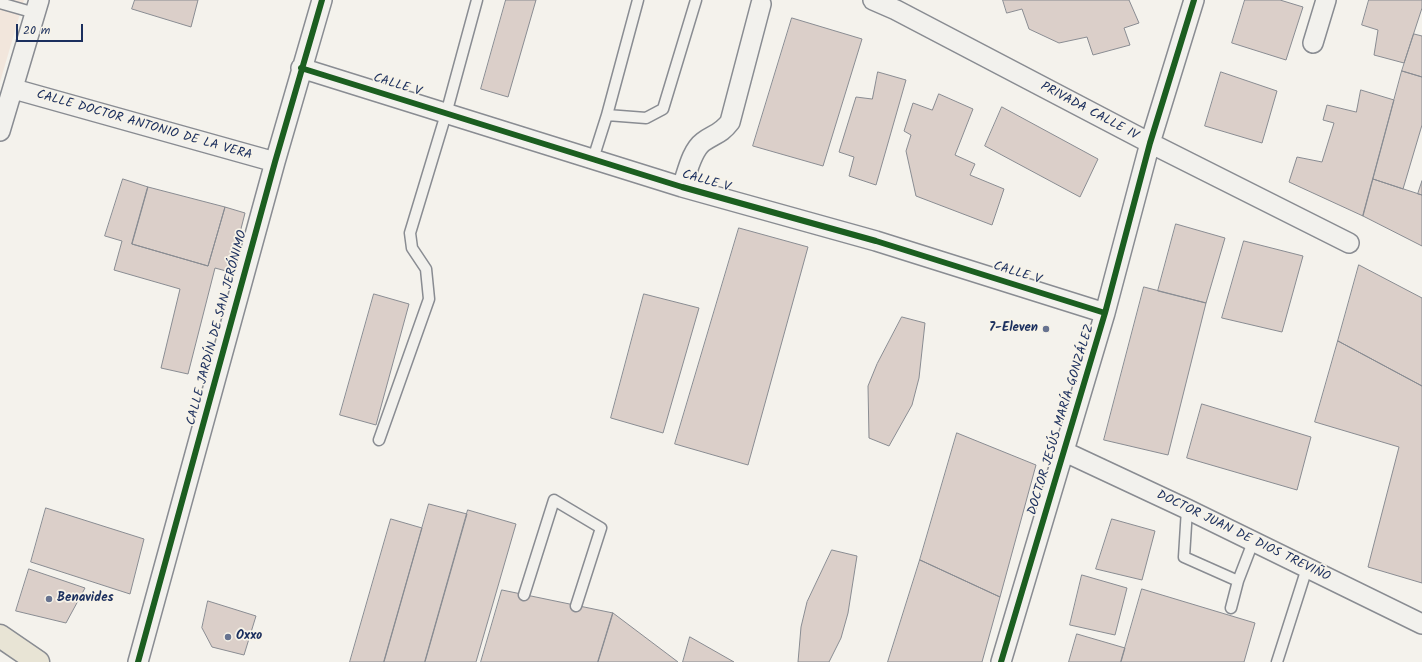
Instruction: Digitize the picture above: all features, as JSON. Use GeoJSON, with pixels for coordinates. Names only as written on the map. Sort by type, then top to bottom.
{"type":"FeatureCollection","features":[{"type":"Feature","properties":{"kind":"main road"},"geometry":{"type":"LineString","coordinates":[[0,636],[38,662]]}},
{"type":"Feature","properties":{"kind":"street","name":"CALLE JARDÍN DE SAN JERÓNIMO"},"geometry":{"type":"LineString","coordinates":[[138,662],[301,68],[322,0]]}},
{"type":"Feature","properties":{"kind":"street","name":"PRIVADA CALLE IV"},"geometry":{"type":"LineString","coordinates":[[873,0],[898,5],[1150,143],[1349,243]]}},
{"type":"Feature","properties":{"kind":"street","name":"DOCTOR JESÚS MARÍA GONZÁLEZ"},"geometry":{"type":"LineString","coordinates":[[1001,662],[1106,313],[1150,143],[1194,0]]}},
{"type":"Feature","properties":{"kind":"street"},"geometry":{"type":"LineString","coordinates":[[1313,43],[1326,0]]}},
{"type":"Feature","properties":{"kind":"street"},"geometry":{"type":"LineString","coordinates":[[682,187],[695,152],[702,143],[723,131],[730,122],[761,4]]}},
{"type":"Feature","properties":{"kind":"street"},"geometry":{"type":"LineString","coordinates":[[0,131],[14,89],[37,6]]}},
{"type":"Feature","properties":{"kind":"street","name":"CALLE V"},"geometry":{"type":"LineString","coordinates":[[301,68],[682,187],[876,241],[1106,313]]}},
{"type":"Feature","properties":{"kind":"street","name":"CALLE DOCTOR ANTONIO DE LA VERA"},"geometry":{"type":"LineString","coordinates":[[14,89],[275,162]]}},
{"type":"Feature","properties":{"kind":"street","name":"DOCTOR JUAN DE DIOS TREVIÑO"},"geometry":{"type":"LineString","coordinates":[[1064,451],[1188,509],[1422,624]]}},
{"type":"Feature","properties":{"kind":"lane"},"geometry":{"type":"LineString","coordinates":[[379,440],[429,299],[426,269],[412,248],[410,233],[446,114],[477,0]]}},
{"type":"Feature","properties":{"kind":"lane"},"geometry":{"type":"LineString","coordinates":[[593,159],[607,115],[638,0]]}},
{"type":"Feature","properties":{"kind":"lane"},"geometry":{"type":"LineString","coordinates":[[607,115],[646,118],[663,109],[696,0]]}},
{"type":"Feature","properties":{"kind":"lane"},"geometry":{"type":"LineString","coordinates":[[0,3],[37,6]]}},
{"type":"Feature","properties":{"kind":"lane"},"geometry":{"type":"LineString","coordinates":[[524,595],[554,500],[601,528],[576,606]]}},
{"type":"Feature","properties":{"kind":"lane"},"geometry":{"type":"LineString","coordinates":[[1188,509],[1184,557],[1238,582]]}},
{"type":"Feature","properties":{"kind":"lane"},"geometry":{"type":"LineString","coordinates":[[1231,608],[1238,582],[1253,542]]}},
{"type":"Feature","properties":{"kind":"lane"},"geometry":{"type":"LineString","coordinates":[[1277,662],[1307,568]]}},
{"type":"Feature","properties":{"kind":"shaded area"},"geometry":{"type":"Polygon","coordinates":[[[0,0],[24,0],[0,82],[0,0]]]}},
{"type":"Feature","properties":{"kind":"building"},"geometry":{"type":"Polygon","coordinates":[[[135,0],[198,0],[191,27],[132,9],[135,0]]]}},
{"type":"Feature","properties":{"kind":"building"},"geometry":{"type":"Polygon","coordinates":[[[506,0],[536,0],[508,97],[481,89],[506,0]]]}},
{"type":"Feature","properties":{"kind":"building"},"geometry":{"type":"Polygon","coordinates":[[[1003,0],[1129,0],[1139,23],[1124,28],[1130,45],[1093,55],[1087,37],[1059,43],[1029,29],[1022,9],[1007,13],[1003,0]]]}},
{"type":"Feature","properties":{"kind":"building"},"geometry":{"type":"Polygon","coordinates":[[[1245,0],[1280,0],[1303,7],[1286,60],[1232,43],[1245,0]]]}},
{"type":"Feature","properties":{"kind":"building"},"geometry":{"type":"Polygon","coordinates":[[[1369,0],[1422,0],[1422,8],[1404,63],[1374,55],[1378,30],[1362,25],[1369,0]]]}},
{"type":"Feature","properties":{"kind":"building"},"geometry":{"type":"Polygon","coordinates":[[[792,18],[862,39],[823,166],[753,146],[792,18]]]}},
{"type":"Feature","properties":{"kind":"building"},"geometry":{"type":"Polygon","coordinates":[[[1414,34],[1422,36],[1422,77],[1402,71],[1414,34]]]}},
{"type":"Feature","properties":{"kind":"building"},"geometry":{"type":"Polygon","coordinates":[[[1402,71],[1422,77],[1422,125],[1403,189],[1373,179],[1402,71]]]}},
{"type":"Feature","properties":{"kind":"building"},"geometry":{"type":"Polygon","coordinates":[[[878,72],[906,80],[876,185],[849,176],[854,157],[839,152],[856,97],[872,99],[878,72]]]}},
{"type":"Feature","properties":{"kind":"building"},"geometry":{"type":"Polygon","coordinates":[[[1221,72],[1277,91],[1262,143],[1205,126],[1221,72]]]}},
{"type":"Feature","properties":{"kind":"building"},"geometry":{"type":"Polygon","coordinates":[[[1361,90],[1394,100],[1363,216],[1289,182],[1297,157],[1322,162],[1334,123],[1323,120],[1327,105],[1356,112],[1361,90]]]}},
{"type":"Feature","properties":{"kind":"building"},"geometry":{"type":"Polygon","coordinates":[[[939,94],[973,109],[955,155],[975,164],[970,175],[1004,189],[992,225],[916,196],[906,151],[911,135],[904,131],[913,103],[932,110],[939,94]]]}},
{"type":"Feature","properties":{"kind":"building"},"geometry":{"type":"Polygon","coordinates":[[[1002,107],[1098,159],[1080,197],[985,146],[1002,107]]]}},
{"type":"Feature","properties":{"kind":"building"},"geometry":{"type":"Polygon","coordinates":[[[123,179],[148,187],[132,244],[208,266],[225,207],[245,213],[230,272],[215,268],[188,374],[161,368],[180,289],[114,270],[122,241],[105,236],[123,179]]]}},
{"type":"Feature","properties":{"kind":"building"},"geometry":{"type":"Polygon","coordinates":[[[1373,179],[1422,195],[1422,246],[1363,216],[1373,179]]]}},
{"type":"Feature","properties":{"kind":"building"},"geometry":{"type":"Polygon","coordinates":[[[1422,181],[1422,195],[1418,194],[1422,181]]]}},
{"type":"Feature","properties":{"kind":"building"},"geometry":{"type":"Polygon","coordinates":[[[148,187],[225,207],[208,266],[132,244],[148,187]]]}},
{"type":"Feature","properties":{"kind":"building"},"geometry":{"type":"Polygon","coordinates":[[[1176,224],[1225,238],[1206,303],[1158,291],[1176,224]]]}},
{"type":"Feature","properties":{"kind":"building"},"geometry":{"type":"Polygon","coordinates":[[[739,228],[808,247],[748,465],[675,444],[739,228]]]}},
{"type":"Feature","properties":{"kind":"building"},"geometry":{"type":"Polygon","coordinates":[[[1244,241],[1303,256],[1282,332],[1222,318],[1244,241]]]}},
{"type":"Feature","properties":{"kind":"building"},"geometry":{"type":"Polygon","coordinates":[[[1359,265],[1422,298],[1422,386],[1338,341],[1359,265]]]}},
{"type":"Feature","properties":{"kind":"building"},"geometry":{"type":"Polygon","coordinates":[[[1144,287],[1206,303],[1168,455],[1104,440],[1144,287]]]}},
{"type":"Feature","properties":{"kind":"building"},"geometry":{"type":"Polygon","coordinates":[[[374,294],[409,304],[376,425],[340,415],[374,294]]]}},
{"type":"Feature","properties":{"kind":"building"},"geometry":{"type":"Polygon","coordinates":[[[644,294],[699,308],[663,433],[611,418],[644,294]]]}},
{"type":"Feature","properties":{"kind":"building"},"geometry":{"type":"Polygon","coordinates":[[[902,317],[925,323],[919,378],[912,405],[889,446],[869,438],[868,386],[877,364],[902,317]]]}},
{"type":"Feature","properties":{"kind":"building"},"geometry":{"type":"Polygon","coordinates":[[[1338,341],[1422,386],[1422,583],[1368,567],[1399,447],[1315,422],[1338,341]]]}},
{"type":"Feature","properties":{"kind":"building"},"geometry":{"type":"Polygon","coordinates":[[[1202,404],[1311,437],[1297,490],[1187,458],[1202,404]]]}},
{"type":"Feature","properties":{"kind":"building"},"geometry":{"type":"Polygon","coordinates":[[[957,433],[1036,465],[1000,597],[920,560],[957,433]]]}},
{"type":"Feature","properties":{"kind":"building"},"geometry":{"type":"Polygon","coordinates":[[[429,504],[467,514],[425,662],[384,662],[429,504]]]}},
{"type":"Feature","properties":{"kind":"building"},"geometry":{"type":"Polygon","coordinates":[[[46,508],[144,539],[130,594],[31,562],[46,508]]]}},
{"type":"Feature","properties":{"kind":"building"},"geometry":{"type":"Polygon","coordinates":[[[468,510],[516,524],[476,662],[425,662],[468,510]]]}},
{"type":"Feature","properties":{"kind":"building"},"geometry":{"type":"Polygon","coordinates":[[[391,519],[422,528],[384,662],[350,662],[391,519]]]}},
{"type":"Feature","properties":{"kind":"building"},"geometry":{"type":"Polygon","coordinates":[[[1112,519],[1155,531],[1142,580],[1096,569],[1112,519]]]}},
{"type":"Feature","properties":{"kind":"building"},"geometry":{"type":"Polygon","coordinates":[[[832,550],[857,556],[848,613],[841,638],[829,662],[798,662],[801,627],[807,602],[832,550]]]}},
{"type":"Feature","properties":{"kind":"building"},"geometry":{"type":"Polygon","coordinates":[[[920,560],[1000,597],[982,662],[888,662],[920,560]]]}},
{"type":"Feature","properties":{"kind":"building","name":"Benavides"},"geometry":{"type":"Polygon","coordinates":[[[29,569],[85,588],[66,623],[16,611],[29,569]]]}},
{"type":"Feature","properties":{"kind":"building"},"geometry":{"type":"Polygon","coordinates":[[[1082,575],[1127,588],[1115,635],[1070,625],[1082,575]]]}},
{"type":"Feature","properties":{"kind":"building"},"geometry":{"type":"Polygon","coordinates":[[[1142,589],[1255,623],[1244,662],[1121,662],[1142,589]]]}},
{"type":"Feature","properties":{"kind":"building"},"geometry":{"type":"Polygon","coordinates":[[[502,590],[613,613],[598,662],[481,662],[502,590]]]}},
{"type":"Feature","properties":{"kind":"building","name":"Oxxo"},"geometry":{"type":"Polygon","coordinates":[[[208,601],[256,616],[244,655],[212,647],[202,628],[208,601]]]}},
{"type":"Feature","properties":{"kind":"building"},"geometry":{"type":"Polygon","coordinates":[[[613,613],[678,662],[598,662],[613,613]]]}},
{"type":"Feature","properties":{"kind":"building"},"geometry":{"type":"Polygon","coordinates":[[[1077,634],[1125,648],[1121,662],[1069,662],[1077,634]]]}},
{"type":"Feature","properties":{"kind":"building"},"geometry":{"type":"Polygon","coordinates":[[[690,637],[734,662],[683,662],[690,637]]]}},
{"type":"Feature","properties":{"kind":"cycle path"},"geometry":{"type":"LineString","coordinates":[[138,662],[275,162],[322,0]]}},
{"type":"Feature","properties":{"kind":"cycle path"},"geometry":{"type":"LineString","coordinates":[[1001,662],[1105,313],[1150,143],[1194,0]]}},
{"type":"Feature","properties":{"kind":"cycle path"},"geometry":{"type":"LineString","coordinates":[[301,68],[682,187],[876,241],[1105,313]]}},
{"type":"Feature","properties":{"kind":"place","name":"7-Eleven"},"geometry":{"type":"Point","coordinates":[1046,329]}},
{"type":"Feature","properties":{"kind":"place","name":"Benavides"},"geometry":{"type":"Point","coordinates":[49,599]}},
{"type":"Feature","properties":{"kind":"place","name":"Oxxo"},"geometry":{"type":"Point","coordinates":[228,637]}}]}
